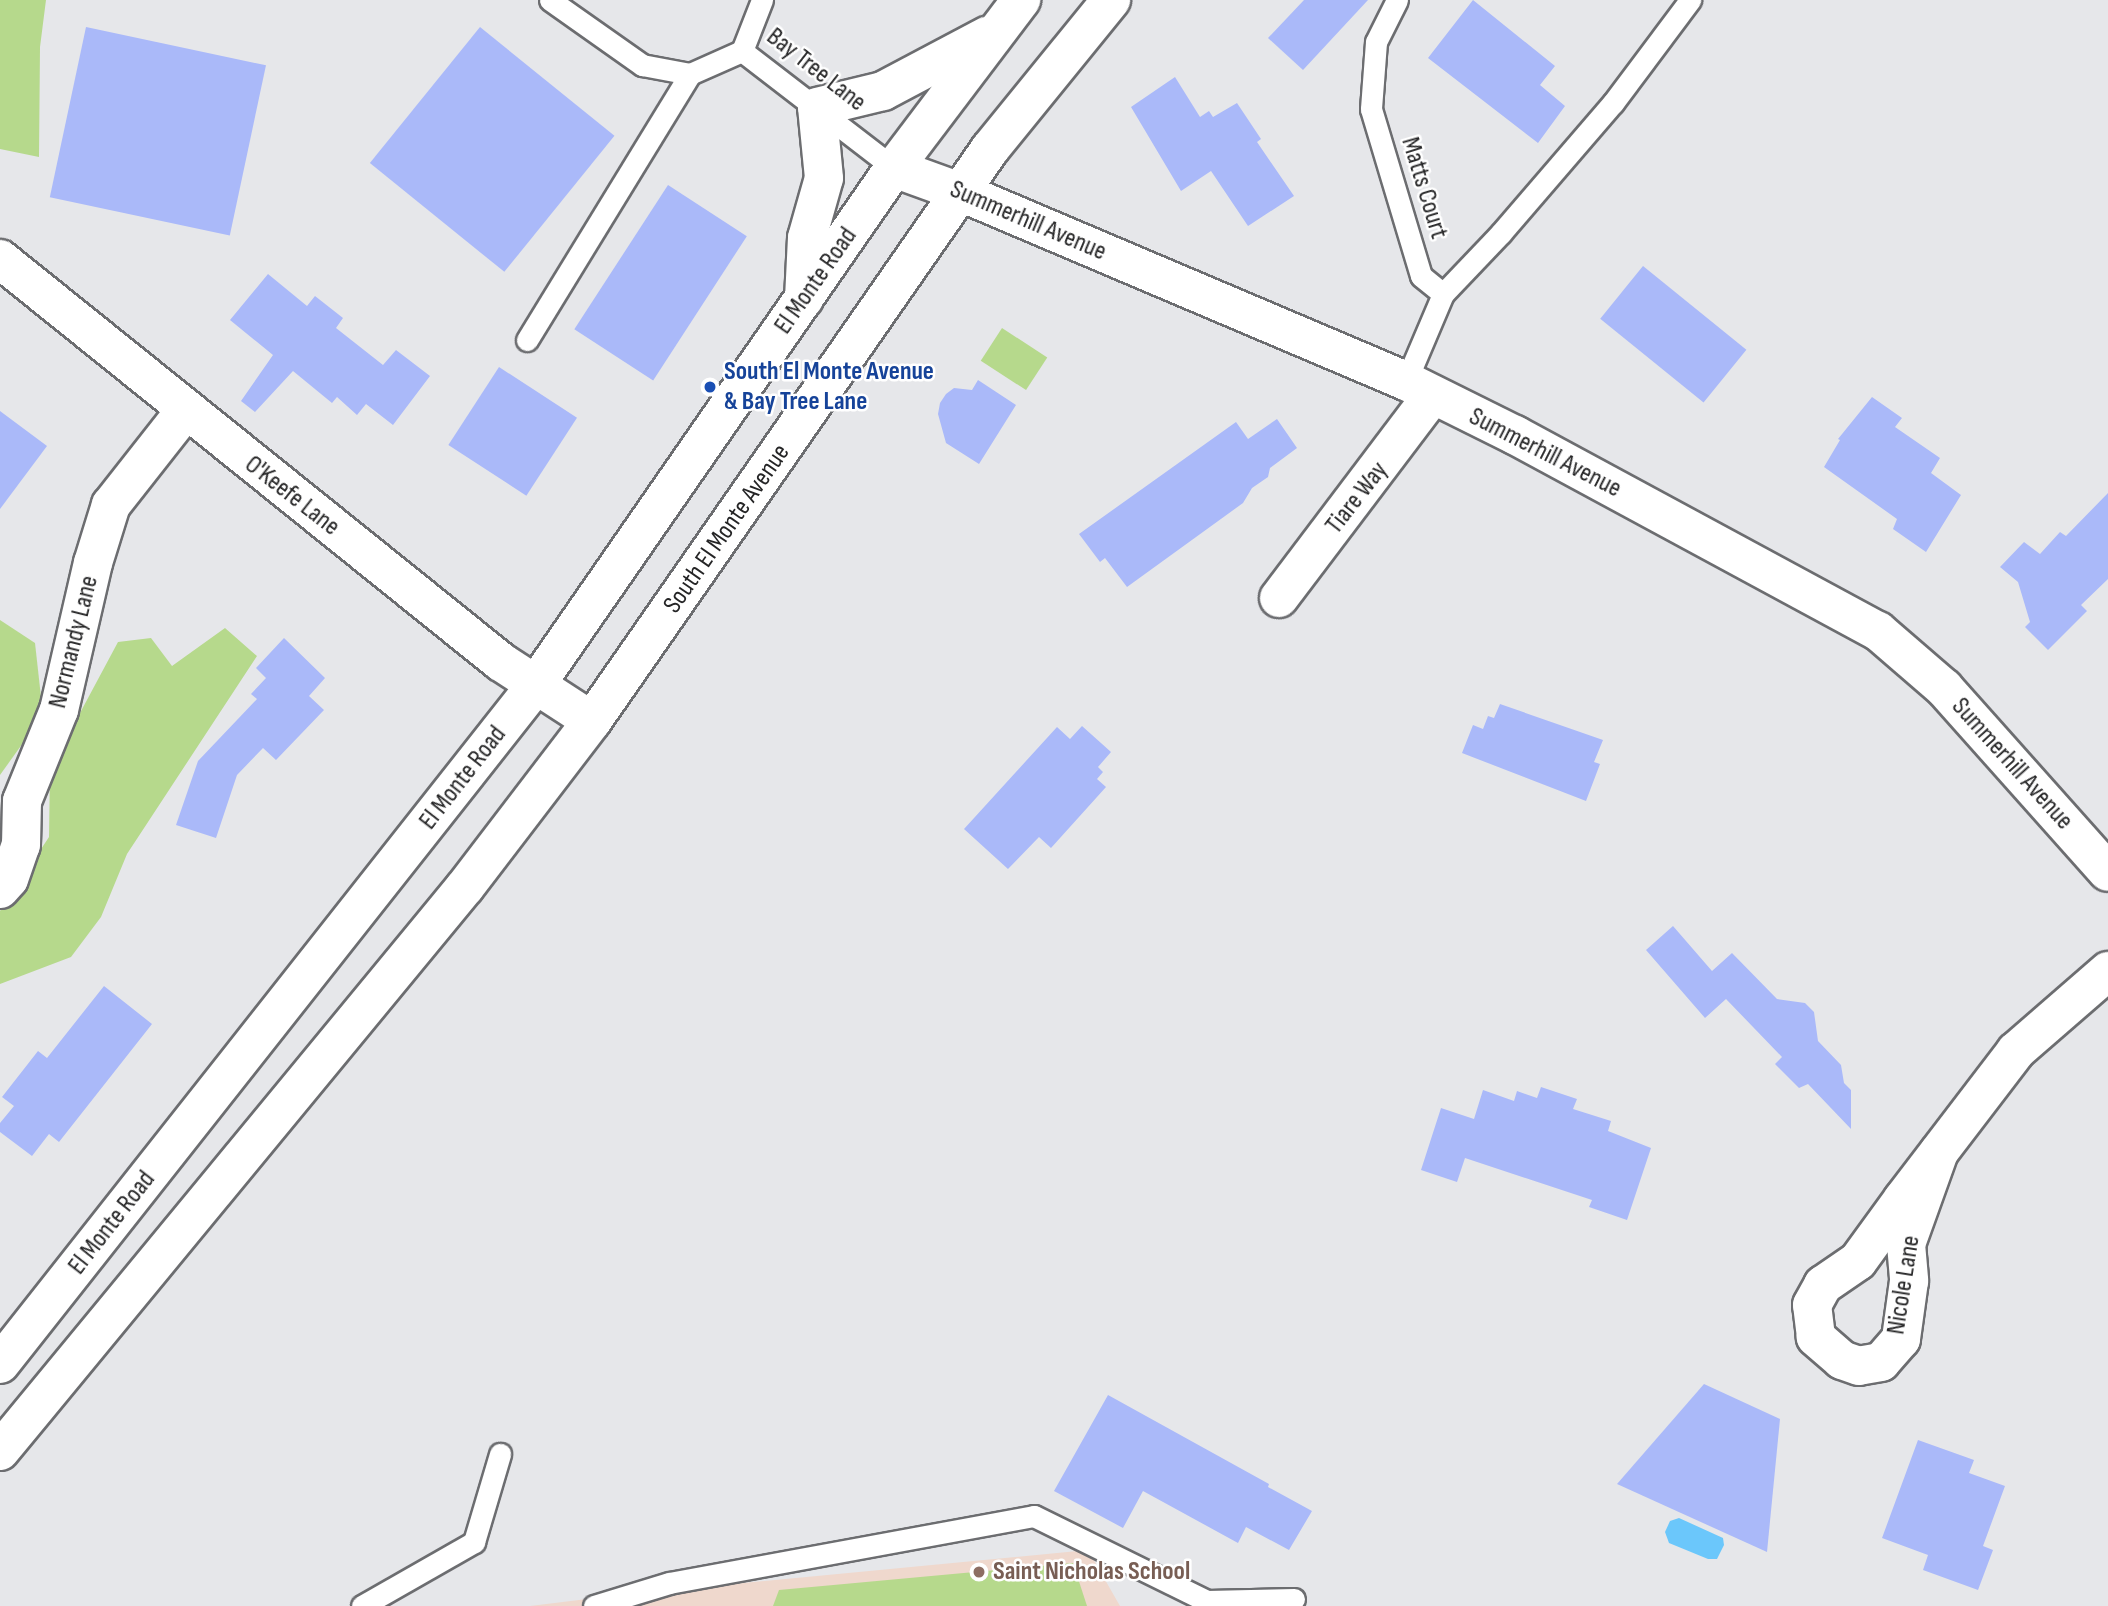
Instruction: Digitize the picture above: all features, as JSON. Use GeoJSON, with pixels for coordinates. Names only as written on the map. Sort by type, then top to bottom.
{"type":"FeatureCollection","features":[{"type":"Feature","properties":{"kind":"main road"},"geometry":{"type":"LineString","coordinates":[[894,168],[1021,0]]}},
{"type":"Feature","properties":{"kind":"main road","name":"South El Monte Avenue"},"geometry":{"type":"LineString","coordinates":[[0,1451],[465,887],[592,721],[963,193],[990,149],[1111,0]]}},
{"type":"Feature","properties":{"kind":"main road"},"geometry":{"type":"LineString","coordinates":[[804,299],[807,239],[824,178],[817,107],[883,91],[998,30]]}},
{"type":"Feature","properties":{"kind":"main road","name":"Summerhill Avenue"},"geometry":{"type":"LineString","coordinates":[[894,168],[963,193],[1419,389],[1515,435],[1878,631],[1944,688],[2108,872]]}},
{"type":"Feature","properties":{"kind":"main road","name":"El Monte Road"},"geometry":{"type":"LineString","coordinates":[[0,1364],[535,686],[894,168]]}},
{"type":"Feature","properties":{"kind":"main road","name":"O'Keefe Lane"},"geometry":{"type":"LineString","coordinates":[[0,259],[185,411],[535,686],[592,721]]}},
{"type":"Feature","properties":{"kind":"main road","name":"Tiare Way"},"geometry":{"type":"LineString","coordinates":[[1279,598],[1419,389]]}},
{"type":"Feature","properties":{"kind":"main road","name":"Normandy Lane"},"geometry":{"type":"LineString","coordinates":[[0,889],[9,878],[21,845],[22,801],[59,710],[93,563],[111,505],[185,411]]}},
{"type":"Feature","properties":{"kind":"main road","name":"Nicole Lane"},"geometry":{"type":"LineString","coordinates":[[1939,1152],[1906,1244],[1909,1282],[1901,1339],[1881,1362],[1860,1366],[1842,1360],[1815,1336],[1812,1305],[1823,1285],[1858,1261],[1939,1152],[2016,1051],[2108,971]]}},
{"type":"Feature","properties":{"kind":"lane"},"geometry":{"type":"LineString","coordinates":[[550,0],[642,65],[690,74],[742,51]]}},
{"type":"Feature","properties":{"kind":"lane","name":"Bay Tree Lane"},"geometry":{"type":"LineString","coordinates":[[762,0],[742,51],[894,168]]}},
{"type":"Feature","properties":{"kind":"lane","name":"Matts Court"},"geometry":{"type":"LineString","coordinates":[[1397,0],[1376,43],[1371,108],[1421,276],[1443,293]]}},
{"type":"Feature","properties":{"kind":"lane"},"geometry":{"type":"LineString","coordinates":[[1419,389],[1443,293],[1501,233],[1613,103],[1689,0]]}},
{"type":"Feature","properties":{"kind":"lane"},"geometry":{"type":"LineString","coordinates":[[527,340],[690,74]]}},
{"type":"Feature","properties":{"kind":"lane"},"geometry":{"type":"LineString","coordinates":[[362,1606],[474,1542],[500,1454]]}},
{"type":"Feature","properties":{"kind":"lane"},"geometry":{"type":"LineString","coordinates":[[594,1606],[631,1600],[669,1583],[1034,1516],[1206,1601],[1294,1599]]}},
{"type":"Feature","properties":{"kind":"shaded area","name":"Saint Nicholas School"},"geometry":{"type":"Polygon","coordinates":[[[1088,1550],[1120,1606],[530,1606],[628,1594],[1088,1550]]]}},
{"type":"Feature","properties":{"kind":"green space"},"geometry":{"type":"Polygon","coordinates":[[[0,0],[46,0],[40,47],[39,157],[0,149],[0,0]]]}},
{"type":"Feature","properties":{"kind":"green space"},"geometry":{"type":"Polygon","coordinates":[[[1002,328],[1047,357],[1026,390],[981,361],[1002,328]]]}},
{"type":"Feature","properties":{"kind":"green space"},"geometry":{"type":"Polygon","coordinates":[[[0,620],[35,643],[43,715],[0,775],[0,620]]]}},
{"type":"Feature","properties":{"kind":"green space"},"geometry":{"type":"Polygon","coordinates":[[[225,628],[257,656],[127,854],[101,917],[71,957],[0,984],[0,911],[49,837],[50,769],[118,642],[151,638],[172,666],[225,628]]]}},
{"type":"Feature","properties":{"kind":"green space"},"geometry":{"type":"Polygon","coordinates":[[[1073,1563],[1087,1606],[773,1606],[779,1590],[1073,1563]]]}},
{"type":"Feature","properties":{"kind":"water"},"geometry":{"type":"Polygon","coordinates":[[[1679,1518],[1723,1538],[1724,1545],[1717,1559],[1708,1559],[1669,1543],[1665,1532],[1670,1521],[1679,1518]]]}},
{"type":"Feature","properties":{"kind":"building"},"geometry":{"type":"Polygon","coordinates":[[[1304,0],[1368,0],[1303,70],[1268,38],[1304,0]]]}},
{"type":"Feature","properties":{"kind":"building"},"geometry":{"type":"Polygon","coordinates":[[[1473,0],[1555,66],[1540,85],[1565,106],[1538,143],[1428,58],[1473,0]]]}},
{"type":"Feature","properties":{"kind":"building"},"geometry":{"type":"Polygon","coordinates":[[[86,27],[266,65],[230,235],[50,197],[86,27]]]}},
{"type":"Feature","properties":{"kind":"building"},"geometry":{"type":"Polygon","coordinates":[[[480,27],[614,136],[504,272],[370,163],[480,27]]]}},
{"type":"Feature","properties":{"kind":"building"},"geometry":{"type":"Polygon","coordinates":[[[1175,77],[1200,117],[1209,111],[1213,117],[1237,103],[1261,139],[1257,142],[1294,196],[1248,226],[1211,171],[1181,191],[1131,107],[1175,77]]]}},
{"type":"Feature","properties":{"kind":"building"},"geometry":{"type":"Polygon","coordinates":[[[668,185],[747,236],[653,380],[574,329],[668,185]]]}},
{"type":"Feature","properties":{"kind":"building"},"geometry":{"type":"Polygon","coordinates":[[[1643,266],[1746,350],[1704,403],[1600,319],[1643,266]]]}},
{"type":"Feature","properties":{"kind":"building"},"geometry":{"type":"Polygon","coordinates":[[[268,274],[307,306],[315,296],[343,318],[336,328],[383,365],[396,350],[430,376],[393,425],[366,404],[357,415],[337,397],[332,403],[293,371],[255,412],[241,401],[273,355],[230,320],[268,274]]]}},
{"type":"Feature","properties":{"kind":"building"},"geometry":{"type":"Polygon","coordinates":[[[499,367],[577,418],[526,496],[448,445],[499,367]]]}},
{"type":"Feature","properties":{"kind":"building"},"geometry":{"type":"Polygon","coordinates":[[[978,380],[1016,405],[979,464],[946,443],[938,414],[940,403],[946,394],[954,388],[972,390],[978,380]]]}},
{"type":"Feature","properties":{"kind":"building"},"geometry":{"type":"Polygon","coordinates":[[[1872,397],[1902,418],[1895,427],[1940,458],[1931,473],[1961,495],[1926,552],[1893,529],[1897,519],[1824,467],[1840,440],[1838,439],[1872,397]]]}},
{"type":"Feature","properties":{"kind":"building"},"geometry":{"type":"Polygon","coordinates":[[[0,411],[47,446],[0,509],[0,411]]]}},
{"type":"Feature","properties":{"kind":"building"},"geometry":{"type":"Polygon","coordinates":[[[1277,419],[1297,448],[1270,468],[1268,477],[1252,488],[1243,503],[1127,587],[1105,558],[1100,562],[1079,534],[1236,422],[1248,439],[1277,419]]]}},
{"type":"Feature","properties":{"kind":"building"},"geometry":{"type":"Polygon","coordinates":[[[2108,493],[2108,579],[2081,605],[2087,611],[2048,650],[2025,627],[2030,622],[2018,582],[2000,567],[2024,542],[2040,554],[2060,532],[2066,536],[2108,493]]]}},
{"type":"Feature","properties":{"kind":"building"},"geometry":{"type":"Polygon","coordinates":[[[284,638],[325,678],[309,696],[324,710],[276,760],[263,748],[237,775],[216,838],[176,825],[198,761],[257,699],[251,694],[266,678],[256,668],[284,638]]]}},
{"type":"Feature","properties":{"kind":"building"},"geometry":{"type":"Polygon","coordinates":[[[1500,704],[1603,740],[1594,762],[1600,764],[1586,801],[1462,753],[1473,725],[1483,729],[1488,716],[1494,718],[1500,704]]]}},
{"type":"Feature","properties":{"kind":"building"},"geometry":{"type":"Polygon","coordinates":[[[1082,726],[1111,752],[1098,767],[1103,772],[1097,779],[1106,787],[1051,848],[1039,837],[1008,869],[964,829],[1057,727],[1070,739],[1082,726]]]}},
{"type":"Feature","properties":{"kind":"building"},"geometry":{"type":"Polygon","coordinates":[[[1673,926],[1712,971],[1732,953],[1777,999],[1805,1003],[1814,1012],[1818,1041],[1841,1065],[1844,1083],[1851,1090],[1851,1129],[1808,1084],[1799,1088],[1775,1064],[1782,1057],[1726,999],[1705,1018],[1646,950],[1673,926]]]}},
{"type":"Feature","properties":{"kind":"building"},"geometry":{"type":"Polygon","coordinates":[[[104,986],[152,1024],[59,1142],[49,1134],[32,1156],[0,1132],[0,1123],[14,1106],[2,1097],[38,1051],[47,1058],[104,986]]]}},
{"type":"Feature","properties":{"kind":"building"},"geometry":{"type":"Polygon","coordinates":[[[1541,1087],[1577,1099],[1573,1109],[1611,1121],[1608,1131],[1651,1148],[1627,1220],[1589,1207],[1592,1200],[1465,1158],[1457,1182],[1421,1170],[1441,1108],[1474,1119],[1483,1090],[1514,1101],[1517,1091],[1537,1098],[1541,1087]]]}},
{"type":"Feature","properties":{"kind":"building"},"geometry":{"type":"Polygon","coordinates":[[[1704,1384],[1780,1419],[1767,1552],[1617,1484],[1704,1384]]]}},
{"type":"Feature","properties":{"kind":"building"},"geometry":{"type":"Polygon","coordinates":[[[1108,1395],[1269,1484],[1268,1487],[1312,1511],[1289,1550],[1246,1527],[1238,1543],[1143,1491],[1123,1528],[1054,1491],[1108,1395]]]}},
{"type":"Feature","properties":{"kind":"building"},"geometry":{"type":"Polygon","coordinates":[[[1918,1440],[1974,1460],[1969,1473],[2005,1486],[1983,1546],[1993,1550],[1978,1590],[1923,1570],[1928,1555],[1882,1538],[1918,1440]]]}},
{"type":"Feature","properties":{"kind":"place","name":"South El Monte Avenue & Bay Tree Lane"},"geometry":{"type":"Point","coordinates":[710,387]}},
{"type":"Feature","properties":{"kind":"place","name":"Saint Nicholas School"},"geometry":{"type":"Point","coordinates":[979,1572]}}]}
